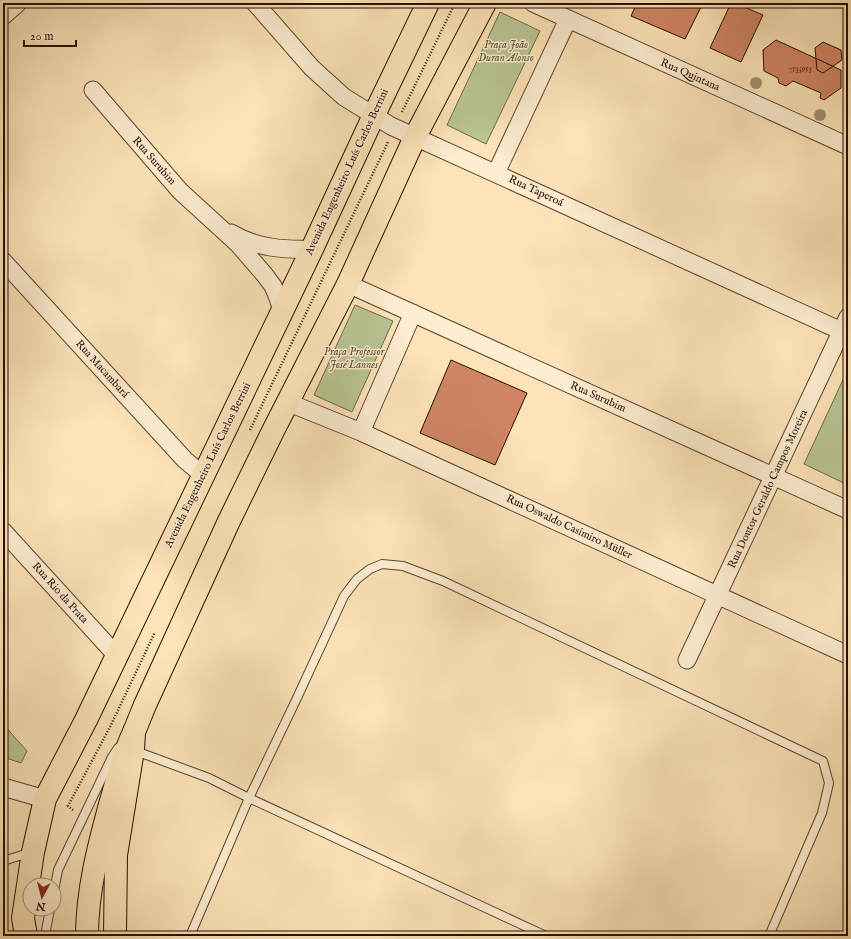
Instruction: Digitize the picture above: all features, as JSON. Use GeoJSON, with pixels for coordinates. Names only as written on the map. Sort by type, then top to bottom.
{"type":"FeatureCollection","features":[{"type":"Feature","properties":{"kind":"main road","name":"Avenida Engenheiro Luís Carlos Berrini"},"geometry":{"type":"LineString","coordinates":[[26,936],[23,918],[33,852],[45,800],[86,720],[312,249],[428,3]]}},
{"type":"Feature","properties":{"kind":"main road"},"geometry":{"type":"LineString","coordinates":[[115,936],[116,855],[133,741],[144,705],[229,521],[348,284],[414,137],[485,3]]}},
{"type":"Feature","properties":{"kind":"main road"},"geometry":{"type":"LineString","coordinates":[[87,936],[87,924],[96,858],[125,749],[133,741]]}},
{"type":"Feature","properties":{"kind":"street","name":"Rua Taperoá"},"geometry":{"type":"LineString","coordinates":[[255,3],[312,68],[344,97],[391,126],[846,328]]}},
{"type":"Feature","properties":{"kind":"street","name":"Rua Quintana"},"geometry":{"type":"LineString","coordinates":[[533,3],[848,146]]}},
{"type":"Feature","properties":{"kind":"street"},"geometry":{"type":"LineString","coordinates":[[3,16],[16,4]]}},
{"type":"Feature","properties":{"kind":"street"},"geometry":{"type":"LineString","coordinates":[[496,173],[568,19]]}},
{"type":"Feature","properties":{"kind":"street","name":"Rua Surubim"},"geometry":{"type":"LineString","coordinates":[[93,90],[180,191],[220,226],[264,274],[278,298],[282,311]]}},
{"type":"Feature","properties":{"kind":"street","name":"Rua Surubim"},"geometry":{"type":"LineString","coordinates":[[220,226],[243,239],[264,246],[291,249],[312,249]]}},
{"type":"Feature","properties":{"kind":"street","name":"Rua Macambará"},"geometry":{"type":"LineString","coordinates":[[3,261],[185,460],[203,475]]}},
{"type":"Feature","properties":{"kind":"street","name":"Rua Surubim"},"geometry":{"type":"LineString","coordinates":[[348,284],[848,510]]}},
{"type":"Feature","properties":{"kind":"street"},"geometry":{"type":"LineString","coordinates":[[361,432],[412,313]]}},
{"type":"Feature","properties":{"kind":"street","name":"Rua Doutor Geraldo Campos Moreira"},"geometry":{"type":"LineString","coordinates":[[687,660],[773,476],[846,328]]}},
{"type":"Feature","properties":{"kind":"street","name":"Rua Oswaldo Casimiro Müller"},"geometry":{"type":"LineString","coordinates":[[288,402],[361,432],[848,655]]}},
{"type":"Feature","properties":{"kind":"street","name":"Rua Rio da Prata"},"geometry":{"type":"LineString","coordinates":[[3,531],[116,656]]}},
{"type":"Feature","properties":{"kind":"street"},"geometry":{"type":"LineString","coordinates":[[3,787],[45,800]]}},
{"type":"Feature","properties":{"kind":"lane"},"geometry":{"type":"LineString","coordinates":[[190,936],[249,798],[298,698],[344,596],[357,579],[370,569],[382,564],[403,566],[443,581],[823,761],[829,783],[822,813],[769,936]]}},
{"type":"Feature","properties":{"kind":"lane"},"geometry":{"type":"LineString","coordinates":[[57,877],[58,870],[112,758],[144,705]]}},
{"type":"Feature","properties":{"kind":"lane"},"geometry":{"type":"LineString","coordinates":[[133,741],[249,798],[546,936]]}},
{"type":"Feature","properties":{"kind":"lane"},"geometry":{"type":"LineString","coordinates":[[3,861],[33,852]]}},
{"type":"Feature","properties":{"kind":"lane"},"geometry":{"type":"LineString","coordinates":[[45,936],[49,917]]}},
{"type":"Feature","properties":{"kind":"green space","name":"Praça João Duran Alonso"},"geometry":{"type":"Polygon","coordinates":[[[500,12],[540,31],[486,144],[447,125],[500,12]]]}},
{"type":"Feature","properties":{"kind":"green space","name":"Praça Professor José Lannes"},"geometry":{"type":"Polygon","coordinates":[[[355,305],[393,321],[352,412],[314,395],[355,305]]]}},
{"type":"Feature","properties":{"kind":"green space"},"geometry":{"type":"Polygon","coordinates":[[[848,369],[848,485],[804,464],[848,369]]]}},
{"type":"Feature","properties":{"kind":"green space"},"geometry":{"type":"Polygon","coordinates":[[[3,724],[27,751],[21,763],[3,757],[3,724]]]}},
{"type":"Feature","properties":{"kind":"building"},"geometry":{"type":"Polygon","coordinates":[[[637,3],[703,3],[685,39],[631,16],[637,3]]]}},
{"type":"Feature","properties":{"kind":"building"},"geometry":{"type":"Polygon","coordinates":[[[731,3],[735,3],[763,15],[741,62],[710,48],[731,3]]]}},
{"type":"Feature","properties":{"kind":"building"},"geometry":{"type":"Polygon","coordinates":[[[776,40],[841,70],[841,88],[824,100],[820,98],[821,93],[793,81],[786,86],[779,83],[778,78],[764,71],[763,50],[776,40]]]}},
{"type":"Feature","properties":{"kind":"building"},"geometry":{"type":"Polygon","coordinates":[[[823,42],[841,50],[842,60],[823,73],[817,70],[815,48],[823,42]]]}},
{"type":"Feature","properties":{"kind":"building"},"geometry":{"type":"Polygon","coordinates":[[[451,360],[527,393],[495,465],[420,433],[451,360]]]}}]}
